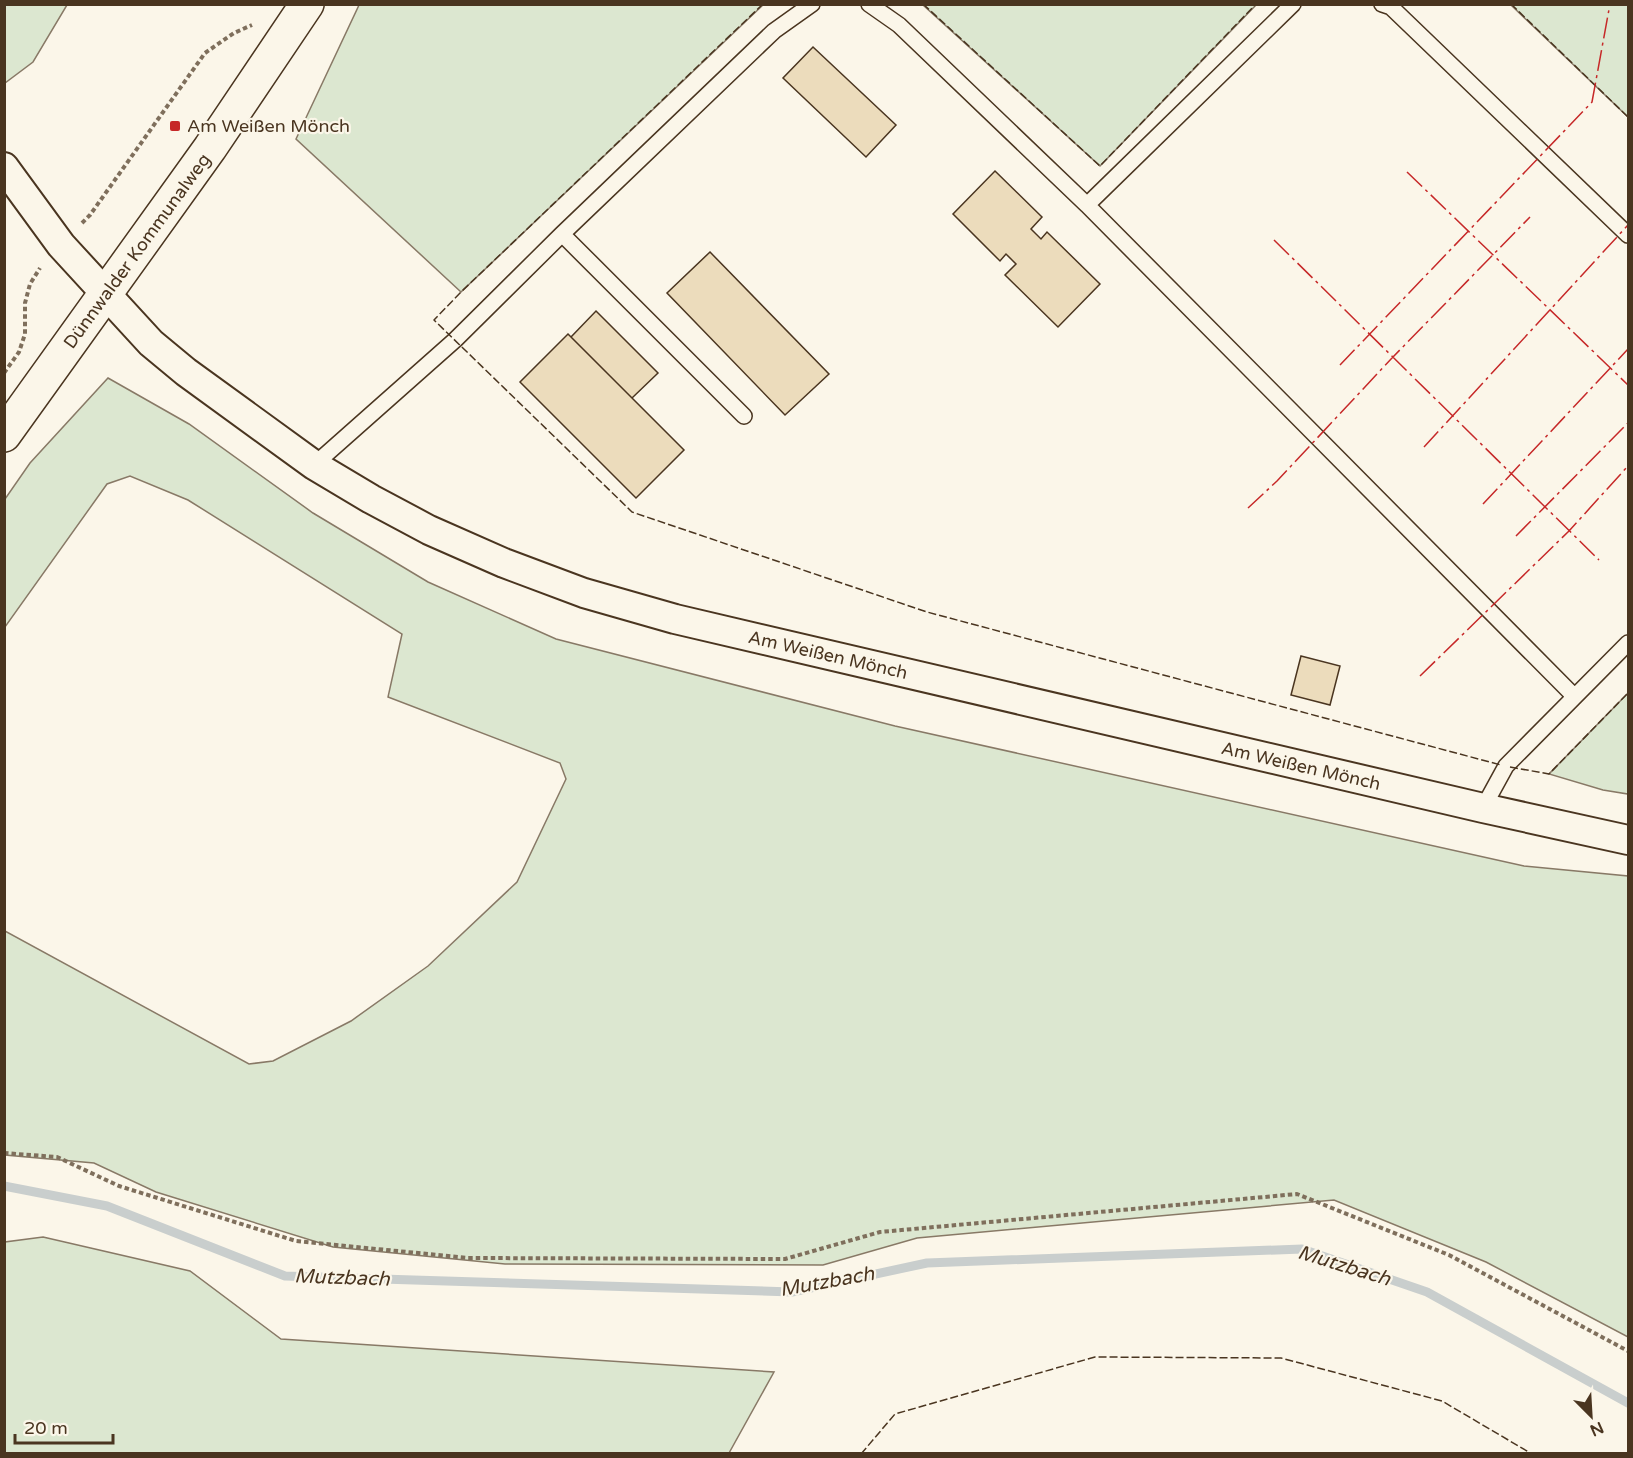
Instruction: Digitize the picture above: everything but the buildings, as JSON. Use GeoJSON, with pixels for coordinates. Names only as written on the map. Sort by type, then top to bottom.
{"type":"FeatureCollection","features":[{"type":"Feature","properties":{"kind":"main road","name":"Dünnwalder Kommunalweg"},"geometry":{"type":"LineString","coordinates":[[4,435],[210,148],[307,4]]}},
{"type":"Feature","properties":{"kind":"street","name":"Am Weißen Mönch"},"geometry":{"type":"LineString","coordinates":[[4,167],[61,245],[105,295],[151,343],[186,372],[314,465],[429,530],[504,563],[584,593],[675,619],[1629,840]]}},
{"type":"Feature","properties":{"kind":"lane"},"geometry":{"type":"LineString","coordinates":[[314,465],[456,340],[562,234],[774,30],[812,4]]}},
{"type":"Feature","properties":{"kind":"lane"},"geometry":{"type":"LineString","coordinates":[[869,4],[899,25],[1087,205],[1574,696]]}},
{"type":"Feature","properties":{"kind":"lane"},"geometry":{"type":"LineString","coordinates":[[1087,205],[1293,4]]}},
{"type":"Feature","properties":{"kind":"lane"},"geometry":{"type":"LineString","coordinates":[[1382,4],[1391,7],[1629,235]]}},
{"type":"Feature","properties":{"kind":"lane"},"geometry":{"type":"LineString","coordinates":[[562,234],[744,416]]}},
{"type":"Feature","properties":{"kind":"lane"},"geometry":{"type":"LineString","coordinates":[[1483,808],[1506,766],[1629,643]]}},
{"type":"Feature","properties":{"kind":"path"},"geometry":{"type":"LineString","coordinates":[[4,373],[19,352],[24,334],[25,303],[30,284],[40,268],[90,214],[205,53],[234,33],[254,24]]}},
{"type":"Feature","properties":{"kind":"path"},"geometry":{"type":"LineString","coordinates":[[4,1153],[57,1157],[119,1186],[296,1241],[468,1258],[786,1258],[880,1232],[1297,1194],[1449,1255],[1629,1351]]}},
{"type":"Feature","properties":{"kind":"green space"},"geometry":{"type":"Polygon","coordinates":[[[5,4],[67,5],[33,62],[5,83],[5,4]]]}},
{"type":"Feature","properties":{"kind":"green space"},"geometry":{"type":"Polygon","coordinates":[[[359,4],[763,5],[461,292],[296,139],[359,4]]]}},
{"type":"Feature","properties":{"kind":"green space"},"geometry":{"type":"Polygon","coordinates":[[[923,5],[1256,5],[1100,166],[923,5]]]}},
{"type":"Feature","properties":{"kind":"green space"},"geometry":{"type":"Polygon","coordinates":[[[1511,5],[1628,5],[1628,117],[1511,5]]]}},
{"type":"Feature","properties":{"kind":"green space"},"geometry":{"type":"Polygon","coordinates":[[[108,378],[189,424],[313,513],[428,582],[556,639],[895,726],[1524,866],[1628,876],[1628,1337],[1486,1262],[1334,1200],[917,1238],[823,1265],[505,1264],[333,1247],[156,1192],[94,1163],[5,1155],[5,931],[249,1064],[273,1061],[351,1021],[428,966],[517,882],[566,779],[560,763],[388,697],[402,634],[188,500],[130,476],[107,484],[5,627],[5,499],[30,463],[108,378]]]}},
{"type":"Feature","properties":{"kind":"green space"},"geometry":{"type":"Polygon","coordinates":[[[1628,693],[1628,794],[1603,790],[1549,774],[1628,693]]]}},
{"type":"Feature","properties":{"kind":"green space"},"geometry":{"type":"Polygon","coordinates":[[[43,1237],[190,1271],[281,1339],[774,1372],[729,1453],[5,1453],[5,1242],[43,1237]]]}},
{"type":"Feature","properties":{"kind":"waterway","name":"Mutzbach"},"geometry":{"type":"LineString","coordinates":[[4,1186],[107,1206],[285,1276],[792,1292],[927,1263],[1302,1249],[1427,1292],[1628,1403]]}},
{"type":"Feature","properties":{"kind":"fence"},"geometry":{"type":"LineString","coordinates":[[763,4],[434,320],[632,512],[927,612],[1501,765]]}},
{"type":"Feature","properties":{"kind":"fence"},"geometry":{"type":"LineString","coordinates":[[923,4],[1100,166],[1256,4]]}},
{"type":"Feature","properties":{"kind":"fence"},"geometry":{"type":"LineString","coordinates":[[1511,4],[1628,117]]}},
{"type":"Feature","properties":{"kind":"fence"},"geometry":{"type":"LineString","coordinates":[[1510,767],[1549,774],[1628,693]]}},
{"type":"Feature","properties":{"kind":"fence"},"geometry":{"type":"LineString","coordinates":[[861,1454],[895,1414],[1095,1357],[1281,1358],[1442,1401],[1532,1454]]}},
{"type":"Feature","properties":{"kind":"power"},"geometry":{"type":"LineString","coordinates":[[1340,365],[1592,102],[1610,4]]}},
{"type":"Feature","properties":{"kind":"power"},"geometry":{"type":"LineString","coordinates":[[1407,172],[1628,385]]}},
{"type":"Feature","properties":{"kind":"power"},"geometry":{"type":"LineString","coordinates":[[1248,508],[1277,481],[1392,358],[1530,217]]}},
{"type":"Feature","properties":{"kind":"power"},"geometry":{"type":"LineString","coordinates":[[1424,447],[1628,225]]}},
{"type":"Feature","properties":{"kind":"power"},"geometry":{"type":"LineString","coordinates":[[1274,240],[1599,560]]}},
{"type":"Feature","properties":{"kind":"power"},"geometry":{"type":"LineString","coordinates":[[1483,504],[1628,349]]}},
{"type":"Feature","properties":{"kind":"power"},"geometry":{"type":"LineString","coordinates":[[1516,536],[1628,423]]}},
{"type":"Feature","properties":{"kind":"power"},"geometry":{"type":"LineString","coordinates":[[1420,676],[1569,531],[1628,466]]}},
{"type":"Feature","properties":{"kind":"place","name":"Am Weißen Mönch"},"geometry":{"type":"Point","coordinates":[175,126]}}]}
